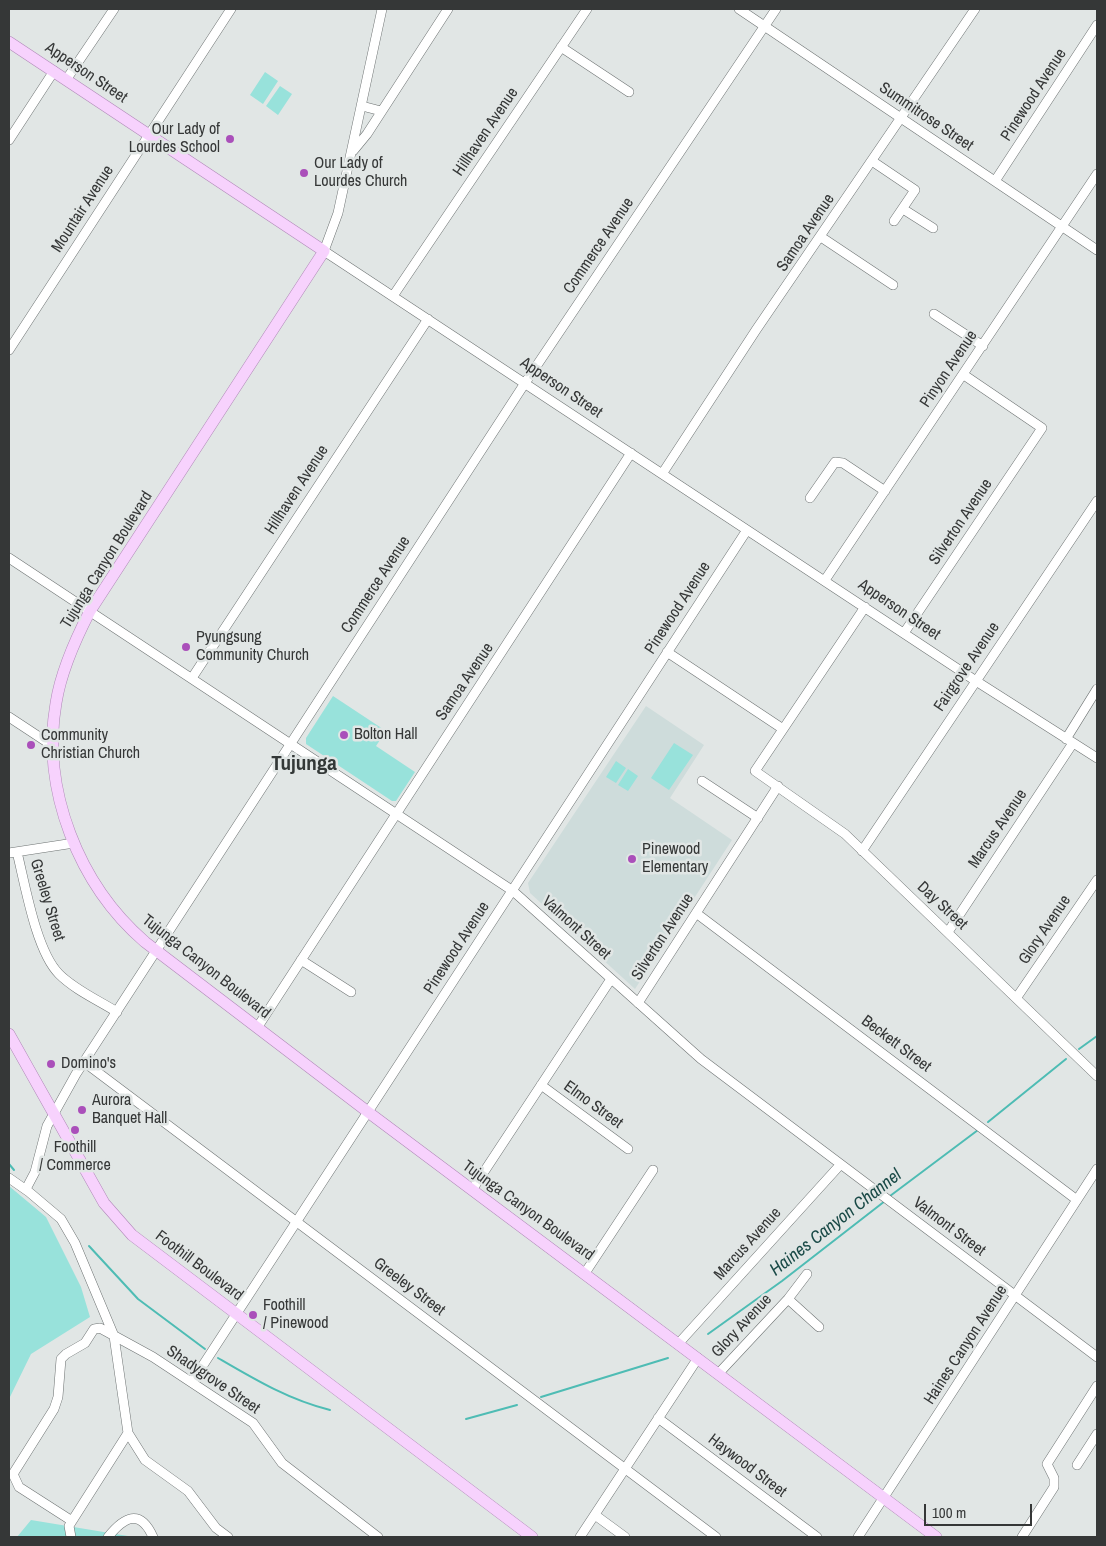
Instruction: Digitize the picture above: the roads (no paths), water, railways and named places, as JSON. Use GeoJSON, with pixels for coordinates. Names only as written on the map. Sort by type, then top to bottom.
{"type":"FeatureCollection","features":[{"type":"Feature","properties":{"kind":"main road","name":"Apperson Street"},"geometry":{"type":"LineString","coordinates":[[9,42],[324,251]]}},
{"type":"Feature","properties":{"kind":"main road","name":"Tujunga Canyon Boulevard"},"geometry":{"type":"LineString","coordinates":[[324,251],[90,611],[73,647],[60,683],[55,710],[53,746],[61,803],[74,843],[94,883],[132,931],[368,1112],[936,1537]]}},
{"type":"Feature","properties":{"kind":"main road","name":"Foothill Boulevard"},"geometry":{"type":"LineString","coordinates":[[9,1034],[104,1203],[118,1221],[149,1250],[532,1537]]}},
{"type":"Feature","properties":{"kind":"street"},"geometry":{"type":"LineString","coordinates":[[66,80],[114,9]]}},
{"type":"Feature","properties":{"kind":"street","name":"Mountair Avenue"},"geometry":{"type":"LineString","coordinates":[[9,350],[231,9]]}},
{"type":"Feature","properties":{"kind":"street","name":"Tujunga Canyon Boulevard"},"geometry":{"type":"LineString","coordinates":[[324,251],[338,213],[382,9]]}},
{"type":"Feature","properties":{"kind":"street"},"geometry":{"type":"LineString","coordinates":[[350,155],[448,9]]}},
{"type":"Feature","properties":{"kind":"street","name":"Hillhaven Avenue"},"geometry":{"type":"LineString","coordinates":[[393,296],[587,9]]}},
{"type":"Feature","properties":{"kind":"street","name":"Summitrose Street"},"geometry":{"type":"LineString","coordinates":[[739,9],[1097,250]]}},
{"type":"Feature","properties":{"kind":"street","name":"Commerce Avenue"},"geometry":{"type":"LineString","coordinates":[[26,1189],[33,1177],[42,1138],[84,1062],[525,383],[776,9]]}},
{"type":"Feature","properties":{"kind":"street","name":"Samoa Avenue"},"geometry":{"type":"LineString","coordinates":[[662,474],[975,9]]}},
{"type":"Feature","properties":{"kind":"street","name":"Pinewood Avenue"},"geometry":{"type":"LineString","coordinates":[[995,181],[1097,25]]}},
{"type":"Feature","properties":{"kind":"street"},"geometry":{"type":"LineString","coordinates":[[561,47],[629,92]]}},
{"type":"Feature","properties":{"kind":"street"},"geometry":{"type":"LineString","coordinates":[[9,140],[54,71]]}},
{"type":"Feature","properties":{"kind":"street"},"geometry":{"type":"LineString","coordinates":[[362,106],[381,111]]}},
{"type":"Feature","properties":{"kind":"street"},"geometry":{"type":"LineString","coordinates":[[872,162],[915,190],[894,222]]}},
{"type":"Feature","properties":{"kind":"street","name":"Pinyon Avenue"},"geometry":{"type":"LineString","coordinates":[[825,580],[1097,174]]}},
{"type":"Feature","properties":{"kind":"street"},"geometry":{"type":"LineString","coordinates":[[902,209],[932,228]]}},
{"type":"Feature","properties":{"kind":"street"},"geometry":{"type":"LineString","coordinates":[[821,237],[893,285]]}},
{"type":"Feature","properties":{"kind":"street","name":"Apperson Street"},"geometry":{"type":"LineString","coordinates":[[324,251],[976,681],[1097,758]]}},
{"type":"Feature","properties":{"kind":"street"},"geometry":{"type":"LineString","coordinates":[[934,314],[983,346]]}},
{"type":"Feature","properties":{"kind":"street","name":"Hillhaven Avenue"},"geometry":{"type":"LineString","coordinates":[[192,678],[428,318]]}},
{"type":"Feature","properties":{"kind":"street","name":"Silverton Avenue"},"geometry":{"type":"LineString","coordinates":[[904,633],[1042,428],[964,375]]}},
{"type":"Feature","properties":{"kind":"street","name":"Samoa Avenue"},"geometry":{"type":"LineString","coordinates":[[257,1028],[630,453]]}},
{"type":"Feature","properties":{"kind":"street"},"geometry":{"type":"LineString","coordinates":[[810,498],[835,462],[843,463],[885,491]]}},
{"type":"Feature","properties":{"kind":"street","name":"Fairgrove Avenue"},"geometry":{"type":"LineString","coordinates":[[862,851],[1097,501]]}},
{"type":"Feature","properties":{"kind":"street","name":"Pinewood Avenue"},"geometry":{"type":"LineString","coordinates":[[192,1382],[295,1220],[513,891],[747,530]]}},
{"type":"Feature","properties":{"kind":"street","name":"Valmont Street"},"geometry":{"type":"LineString","coordinates":[[9,558],[513,891],[701,1059],[1097,1357]]}},
{"type":"Feature","properties":{"kind":"street"},"geometry":{"type":"LineString","coordinates":[[667,652],[783,729],[865,607]]}},
{"type":"Feature","properties":{"kind":"street","name":"Marcus Avenue"},"geometry":{"type":"LineString","coordinates":[[948,932],[1070,741],[1097,689]]}},
{"type":"Feature","properties":{"kind":"street"},"geometry":{"type":"LineString","coordinates":[[9,717],[53,746]]}},
{"type":"Feature","properties":{"kind":"street","name":"Day Street"},"geometry":{"type":"LineString","coordinates":[[783,729],[755,771],[832,823],[1017,997],[1097,1076]]}},
{"type":"Feature","properties":{"kind":"street"},"geometry":{"type":"LineString","coordinates":[[702,781],[758,818]]}},
{"type":"Feature","properties":{"kind":"street","name":"Silverton Avenue"},"geometry":{"type":"LineString","coordinates":[[638,1003],[778,786]]}},
{"type":"Feature","properties":{"kind":"street"},"geometry":{"type":"LineString","coordinates":[[13,852],[74,843]]}},
{"type":"Feature","properties":{"kind":"street","name":"Greeley Street"},"geometry":{"type":"LineString","coordinates":[[13,852],[32,914],[54,968],[66,980],[117,1012]]}},
{"type":"Feature","properties":{"kind":"street","name":"Glory Avenue"},"geometry":{"type":"LineString","coordinates":[[1017,997],[1097,880]]}},
{"type":"Feature","properties":{"kind":"street","name":"Beckett Street"},"geometry":{"type":"LineString","coordinates":[[696,913],[1077,1200]]}},
{"type":"Feature","properties":{"kind":"street"},"geometry":{"type":"LineString","coordinates":[[301,960],[351,992]]}},
{"type":"Feature","properties":{"kind":"street","name":"Silverton Avenue"},"geometry":{"type":"LineString","coordinates":[[472,1190],[611,979]]}},
{"type":"Feature","properties":{"kind":"street","name":"Greeley Street"},"geometry":{"type":"LineString","coordinates":[[84,1062],[716,1537]]}},
{"type":"Feature","properties":{"kind":"street","name":"Elmo Street"},"geometry":{"type":"LineString","coordinates":[[540,1085],[628,1149]]}},
{"type":"Feature","properties":{"kind":"street","name":"Marcus Avenue"},"geometry":{"type":"LineString","coordinates":[[678,1344],[840,1165]]}},
{"type":"Feature","properties":{"kind":"street","name":"Haines Canyon Avenue"},"geometry":{"type":"LineString","coordinates":[[858,1537],[1097,1169]]}},
{"type":"Feature","properties":{"kind":"street"},"geometry":{"type":"LineString","coordinates":[[585,1273],[653,1170]]}},
{"type":"Feature","properties":{"kind":"street"},"geometry":{"type":"LineString","coordinates":[[9,1178],[26,1189],[61,1219],[75,1243],[114,1336],[128,1433],[145,1460],[188,1492],[216,1528],[228,1537]]}},
{"type":"Feature","properties":{"kind":"street","name":"Glory Avenue"},"geometry":{"type":"LineString","coordinates":[[718,1374],[788,1299],[806,1274]]}},
{"type":"Feature","properties":{"kind":"street"},"geometry":{"type":"LineString","coordinates":[[788,1299],[818,1327]]}},
{"type":"Feature","properties":{"kind":"street"},"geometry":{"type":"LineString","coordinates":[[72,1521],[19,1487],[13,1474],[54,1409],[58,1397],[61,1359],[85,1343],[94,1329],[100,1328],[114,1336]]}},
{"type":"Feature","properties":{"kind":"street","name":"Shadygrove Street"},"geometry":{"type":"LineString","coordinates":[[114,1336],[192,1382],[253,1423],[282,1463],[378,1537]]}},
{"type":"Feature","properties":{"kind":"street"},"geometry":{"type":"LineString","coordinates":[[580,1537],[626,1470],[698,1358]]}},
{"type":"Feature","properties":{"kind":"street"},"geometry":{"type":"LineString","coordinates":[[1022,1537],[1054,1487],[1054,1478],[1047,1464],[1097,1386]]}},
{"type":"Feature","properties":{"kind":"street","name":"Haywood Street"},"geometry":{"type":"LineString","coordinates":[[658,1418],[817,1537]]}},
{"type":"Feature","properties":{"kind":"street"},"geometry":{"type":"LineString","coordinates":[[71,1537],[70,1526],[72,1521],[128,1433]]}},
{"type":"Feature","properties":{"kind":"street"},"geometry":{"type":"LineString","coordinates":[[1077,1465],[1097,1434]]}},
{"type":"Feature","properties":{"kind":"street"},"geometry":{"type":"LineString","coordinates":[[595,1515],[625,1537]]}},
{"type":"Feature","properties":{"kind":"street"},"geometry":{"type":"LineString","coordinates":[[108,1537],[120,1524],[133,1518],[140,1519],[153,1537]]}},
{"type":"Feature","properties":{"kind":"waterway","name":"Haines Canyon Channel"},"geometry":{"type":"LineString","coordinates":[[1079,1049],[1097,1036]]}},
{"type":"Feature","properties":{"kind":"waterway","name":"Haines Canyon Channel"},"geometry":{"type":"LineString","coordinates":[[988,1122],[1066,1059]]}},
{"type":"Feature","properties":{"kind":"waterway","name":"Haines Canyon Channel"},"geometry":{"type":"LineString","coordinates":[[890,1196],[978,1130]]}},
{"type":"Feature","properties":{"kind":"waterway","name":"Haines Canyon Channel"},"geometry":{"type":"LineString","coordinates":[[9,1164],[14,1170]]}},
{"type":"Feature","properties":{"kind":"waterway","name":"Haines Canyon Channel"},"geometry":{"type":"LineString","coordinates":[[708,1334],[782,1281],[885,1201]]}},
{"type":"Feature","properties":{"kind":"waterway","name":"Haines Canyon Channel"},"geometry":{"type":"LineString","coordinates":[[89,1246],[138,1299],[205,1349]]}},
{"type":"Feature","properties":{"kind":"waterway","name":"Haines Canyon Channel"},"geometry":{"type":"LineString","coordinates":[[218,1358],[286,1395],[330,1410]]}},
{"type":"Feature","properties":{"kind":"waterway","name":"Haines Canyon Channel"},"geometry":{"type":"LineString","coordinates":[[541,1397],[668,1358]]}},
{"type":"Feature","properties":{"kind":"waterway","name":"Haines Canyon Channel"},"geometry":{"type":"LineString","coordinates":[[466,1419],[517,1405]]}},
{"type":"Feature","properties":{"kind":"place","name":"Our Lady of Lourdes School"},"geometry":{"type":"Point","coordinates":[230,139]}},
{"type":"Feature","properties":{"kind":"place","name":"Our Lady of Lourdes Church"},"geometry":{"type":"Point","coordinates":[304,173]}},
{"type":"Feature","properties":{"kind":"place","name":"Pyungsung Community Church"},"geometry":{"type":"Point","coordinates":[186,647]}},
{"type":"Feature","properties":{"kind":"place","name":"Bolton Hall"},"geometry":{"type":"Point","coordinates":[344,735]}},
{"type":"Feature","properties":{"kind":"place","name":"Community Christian Church"},"geometry":{"type":"Point","coordinates":[31,745]}},
{"type":"Feature","properties":{"kind":"place","name":"Pinewood Elementary"},"geometry":{"type":"Point","coordinates":[632,859]}},
{"type":"Feature","properties":{"kind":"place","name":"Domino's"},"geometry":{"type":"Point","coordinates":[51,1064]}},
{"type":"Feature","properties":{"kind":"place","name":"Aurora Banquet Hall"},"geometry":{"type":"Point","coordinates":[82,1110]}},
{"type":"Feature","properties":{"kind":"place","name":"Foothill / Commerce"},"geometry":{"type":"Point","coordinates":[75,1130]}},
{"type":"Feature","properties":{"kind":"place","name":"Foothill / Pinewood"},"geometry":{"type":"Point","coordinates":[253,1315]}},
{"type":"Feature","properties":{"kind":"district","name":"Tujunga"},"geometry":{"type":"Point","coordinates":[304,764]}}]}
